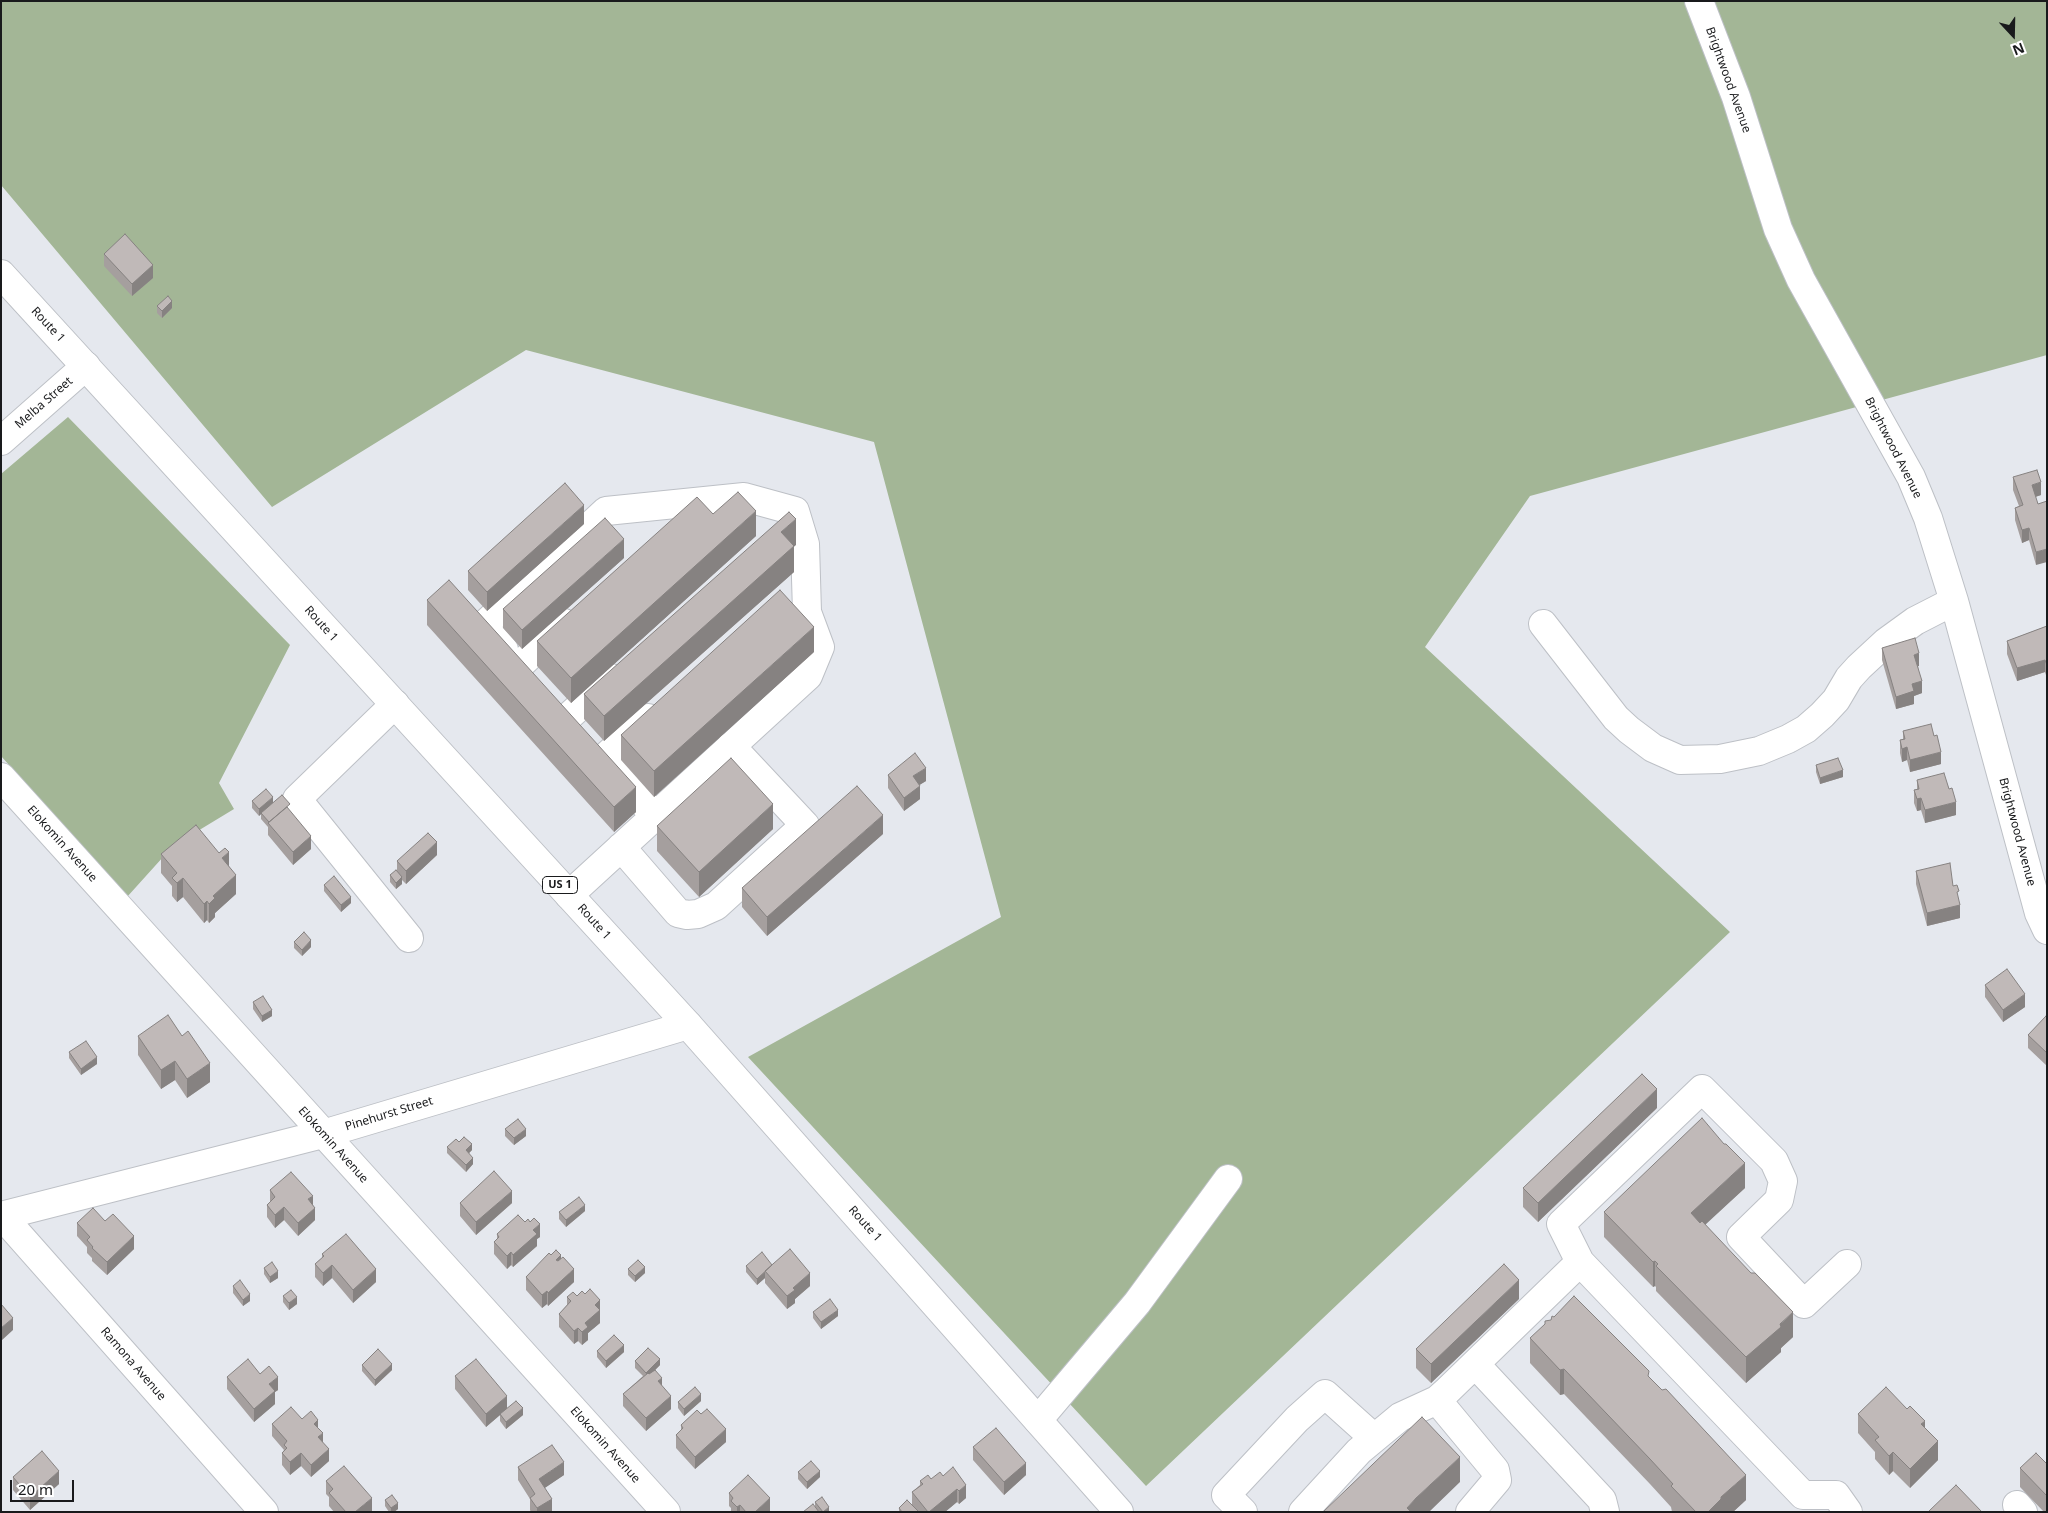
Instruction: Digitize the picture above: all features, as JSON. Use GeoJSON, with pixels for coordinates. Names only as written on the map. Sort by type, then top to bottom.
{"type":"FeatureCollection","features":[{"type":"Feature","properties":{"kind":"street","name":"Brightwood Avenue"},"geometry":{"type":"LineString","coordinates":[[1701,7],[1736,97],[1778,229],[1801,280],[1911,477],[1928,518],[1954,601],[2039,913],[2047,930]]}},
{"type":"Feature","properties":{"kind":"street","name":"Route 1"},"geometry":{"type":"LineString","coordinates":[[1,274],[688,1024],[1038,1420],[1111,1509]]}},
{"type":"Feature","properties":{"kind":"street","name":"Melba Street"},"geometry":{"type":"LineString","coordinates":[[1,441],[86,366]]}},
{"type":"Feature","properties":{"kind":"street"},"geometry":{"type":"LineString","coordinates":[[655,816],[474,617],[606,512],[744,497],[795,511]]}},
{"type":"Feature","properties":{"kind":"street"},"geometry":{"type":"LineString","coordinates":[[661,530],[690,502]]}},
{"type":"Feature","properties":{"kind":"street"},"geometry":{"type":"LineString","coordinates":[[773,531],[795,511]]}},
{"type":"Feature","properties":{"kind":"street"},"geometry":{"type":"LineString","coordinates":[[569,895],[808,676],[820,648],[807,612],[805,544],[795,511]]}},
{"type":"Feature","properties":{"kind":"street"},"geometry":{"type":"LineString","coordinates":[[784,595],[805,576]]}},
{"type":"Feature","properties":{"kind":"street"},"geometry":{"type":"LineString","coordinates":[[1543,624],[1616,718],[1629,730],[1653,748],[1680,760],[1720,759],[1759,751],[1806,729],[1836,700],[1849,678],[1859,666],[1886,642],[1915,621],[1954,601]]}},
{"type":"Feature","properties":{"kind":"street"},"geometry":{"type":"LineString","coordinates":[[543,692],[583,605]]}},
{"type":"Feature","properties":{"kind":"street"},"geometry":{"type":"LineString","coordinates":[[543,692],[626,665]]}},
{"type":"Feature","properties":{"kind":"street"},"geometry":{"type":"LineString","coordinates":[[603,759],[668,700]]}},
{"type":"Feature","properties":{"kind":"street"},"geometry":{"type":"LineString","coordinates":[[395,704],[297,799],[409,938]]}},
{"type":"Feature","properties":{"kind":"street"},"geometry":{"type":"LineString","coordinates":[[621,847],[678,913],[687,915],[698,914],[716,906],[778,850],[805,825],[732,746]]}},
{"type":"Feature","properties":{"kind":"street","name":"Elokomin Avenue"},"geometry":{"type":"LineString","coordinates":[[1,777],[666,1512]]}},
{"type":"Feature","properties":{"kind":"street","name":"Pinehurst Street"},"geometry":{"type":"LineString","coordinates":[[2,1216],[323,1134],[688,1024]]}},
{"type":"Feature","properties":{"kind":"street"},"geometry":{"type":"LineString","coordinates":[[1847,1264],[1804,1304],[1741,1237],[1779,1200],[1783,1181],[1774,1161],[1702,1089],[1560,1224],[1580,1262],[1796,1503],[1836,1495],[1848,1512]]}},
{"type":"Feature","properties":{"kind":"street"},"geometry":{"type":"LineString","coordinates":[[1038,1420],[1137,1303],[1228,1179]]}},
{"type":"Feature","properties":{"kind":"street","name":"Ramona Avenue"},"geometry":{"type":"LineString","coordinates":[[2,1216],[264,1512]]}},
{"type":"Feature","properties":{"kind":"street"},"geometry":{"type":"LineString","coordinates":[[1303,1512],[1359,1451],[1400,1417],[1437,1400],[1476,1365],[1580,1262]]}},
{"type":"Feature","properties":{"kind":"street"},"geometry":{"type":"LineString","coordinates":[[1476,1365],[1602,1500],[1605,1512]]}},
{"type":"Feature","properties":{"kind":"street"},"geometry":{"type":"LineString","coordinates":[[1243,1512],[1226,1495],[1297,1418],[1325,1394],[1374,1438]]}},
{"type":"Feature","properties":{"kind":"street"},"geometry":{"type":"LineString","coordinates":[[1437,1400],[1495,1470],[1497,1480],[1470,1512]]}},
{"type":"Feature","properties":{"kind":"green space"},"geometry":{"type":"Polygon","coordinates":[[[1,1],[2047,1],[2047,355],[1530,496],[1425,647],[1730,932],[1146,1486],[748,1057],[1001,917],[874,442],[526,350],[272,507],[1,185],[1,1]]]}},
{"type":"Feature","properties":{"kind":"green space"},"geometry":{"type":"Polygon","coordinates":[[[68,417],[290,645],[219,783],[234,809],[173,846],[127,897],[1,756],[1,474],[68,417]]]}},
{"type":"Feature","properties":{"kind":"building"},"geometry":{"type":"Polygon","coordinates":[[[125,234],[153,265],[132,284],[104,254],[125,234]]]}},
{"type":"Feature","properties":{"kind":"building"},"geometry":{"type":"Polygon","coordinates":[[[168,296],[172,301],[162,311],[157,306],[168,296]]]}},
{"type":"Feature","properties":{"kind":"building"},"geometry":{"type":"Polygon","coordinates":[[[2037,470],[2041,482],[2032,485],[2038,504],[2047,501],[2047,549],[2036,552],[2029,528],[2022,530],[2015,508],[2023,505],[2013,477],[2037,470]]]}},
{"type":"Feature","properties":{"kind":"building"},"geometry":{"type":"Polygon","coordinates":[[[565,483],[584,505],[487,592],[468,571],[565,483]]]}},
{"type":"Feature","properties":{"kind":"building"},"geometry":{"type":"Polygon","coordinates":[[[738,492],[756,511],[571,678],[537,641],[697,497],[713,514],[738,492]]]}},
{"type":"Feature","properties":{"kind":"building"},"geometry":{"type":"Polygon","coordinates":[[[789,512],[796,519],[781,532],[794,546],[604,716],[584,694],[789,512]]]}},
{"type":"Feature","properties":{"kind":"building"},"geometry":{"type":"Polygon","coordinates":[[[605,518],[624,539],[522,630],[503,609],[605,518]]]}},
{"type":"Feature","properties":{"kind":"building"},"geometry":{"type":"Polygon","coordinates":[[[449,580],[636,787],[614,807],[427,600],[449,580]]]}},
{"type":"Feature","properties":{"kind":"building"},"geometry":{"type":"Polygon","coordinates":[[[780,590],[814,627],[654,771],[621,735],[780,590]]]}},
{"type":"Feature","properties":{"kind":"building"},"geometry":{"type":"Polygon","coordinates":[[[2047,626],[2047,665],[2045,660],[2017,668],[2007,641],[2047,626]]]}},
{"type":"Feature","properties":{"kind":"building"},"geometry":{"type":"Polygon","coordinates":[[[1915,638],[1919,653],[1914,655],[1922,681],[1912,684],[1914,691],[1896,697],[1882,648],[1915,638]]]}},
{"type":"Feature","properties":{"kind":"building"},"geometry":{"type":"Polygon","coordinates":[[[1931,724],[1934,736],[1937,735],[1941,752],[1910,760],[1907,747],[1902,749],[1900,740],[1905,739],[1903,731],[1931,724]]]}},
{"type":"Feature","properties":{"kind":"building"},"geometry":{"type":"Polygon","coordinates":[[[915,753],[926,768],[913,776],[920,786],[904,798],[888,775],[915,753]]]}},
{"type":"Feature","properties":{"kind":"building"},"geometry":{"type":"Polygon","coordinates":[[[731,758],[773,804],[699,872],[657,826],[731,758]]]}},
{"type":"Feature","properties":{"kind":"building"},"geometry":{"type":"Polygon","coordinates":[[[1838,758],[1843,770],[1820,778],[1816,765],[1838,758]]]}},
{"type":"Feature","properties":{"kind":"building"},"geometry":{"type":"Polygon","coordinates":[[[1944,773],[1949,789],[1952,788],[1956,802],[1925,810],[1921,798],[1917,799],[1914,790],[1919,789],[1917,780],[1944,773]]]}},
{"type":"Feature","properties":{"kind":"building"},"geometry":{"type":"Polygon","coordinates":[[[857,786],[883,815],[767,917],[742,888],[857,786]]]}},
{"type":"Feature","properties":{"kind":"building"},"geometry":{"type":"Polygon","coordinates":[[[266,789],[273,797],[259,809],[252,801],[266,789]]]}},
{"type":"Feature","properties":{"kind":"building"},"geometry":{"type":"Polygon","coordinates":[[[282,795],[290,804],[269,822],[261,813],[282,795]]]}},
{"type":"Feature","properties":{"kind":"building"},"geometry":{"type":"Polygon","coordinates":[[[287,807],[311,836],[293,852],[268,823],[287,807]]]}},
{"type":"Feature","properties":{"kind":"building"},"geometry":{"type":"Polygon","coordinates":[[[196,825],[219,853],[225,848],[229,852],[222,858],[236,875],[213,896],[215,898],[209,904],[207,901],[204,904],[183,878],[177,883],[172,878],[177,873],[161,854],[196,825]]]}},
{"type":"Feature","properties":{"kind":"building"},"geometry":{"type":"Polygon","coordinates":[[[428,833],[437,842],[406,871],[397,861],[428,833]]]}},
{"type":"Feature","properties":{"kind":"building"},"geometry":{"type":"Polygon","coordinates":[[[1950,863],[1953,886],[1957,885],[1960,905],[1927,913],[1916,871],[1950,863]]]}},
{"type":"Feature","properties":{"kind":"building"},"geometry":{"type":"Polygon","coordinates":[[[396,870],[402,877],[396,883],[390,875],[396,870]]]}},
{"type":"Feature","properties":{"kind":"building"},"geometry":{"type":"Polygon","coordinates":[[[334,876],[351,897],[341,905],[324,885],[334,876]]]}},
{"type":"Feature","properties":{"kind":"building"},"geometry":{"type":"Polygon","coordinates":[[[304,932],[311,940],[302,950],[294,942],[304,932]]]}},
{"type":"Feature","properties":{"kind":"building"},"geometry":{"type":"Polygon","coordinates":[[[2007,969],[2025,994],[2003,1010],[1985,985],[2007,969]]]}},
{"type":"Feature","properties":{"kind":"building"},"geometry":{"type":"Polygon","coordinates":[[[263,996],[272,1010],[262,1016],[253,1002],[263,996]]]}},
{"type":"Feature","properties":{"kind":"building"},"geometry":{"type":"Polygon","coordinates":[[[168,1015],[182,1036],[188,1031],[210,1063],[187,1079],[175,1061],[161,1070],[138,1036],[168,1015]]]}},
{"type":"Feature","properties":{"kind":"building"},"geometry":{"type":"Polygon","coordinates":[[[2047,1016],[2047,1053],[2028,1035],[2047,1016]]]}},
{"type":"Feature","properties":{"kind":"building"},"geometry":{"type":"Polygon","coordinates":[[[86,1041],[97,1057],[81,1069],[69,1052],[86,1041]]]}},
{"type":"Feature","properties":{"kind":"building"},"geometry":{"type":"Polygon","coordinates":[[[1642,1074],[1657,1089],[1538,1203],[1523,1188],[1642,1074]]]}},
{"type":"Feature","properties":{"kind":"building"},"geometry":{"type":"Polygon","coordinates":[[[1702,1118],[1724,1144],[1745,1163],[1691,1213],[1700,1223],[1702,1221],[1751,1273],[1755,1273],[1793,1312],[1780,1324],[1781,1327],[1746,1357],[1656,1266],[1658,1264],[1655,1261],[1653,1262],[1604,1212],[1702,1118]]]}},
{"type":"Feature","properties":{"kind":"building"},"geometry":{"type":"Polygon","coordinates":[[[518,1119],[526,1129],[514,1138],[505,1129],[518,1119]]]}},
{"type":"Feature","properties":{"kind":"building"},"geometry":{"type":"Polygon","coordinates":[[[464,1137],[472,1144],[466,1150],[473,1158],[466,1165],[447,1147],[456,1139],[459,1142],[464,1137]]]}},
{"type":"Feature","properties":{"kind":"building"},"geometry":{"type":"Polygon","coordinates":[[[494,1171],[512,1191],[476,1222],[460,1203],[494,1171]]]}},
{"type":"Feature","properties":{"kind":"building"},"geometry":{"type":"Polygon","coordinates":[[[291,1172],[313,1196],[308,1199],[315,1208],[298,1223],[284,1207],[275,1215],[267,1205],[275,1197],[270,1190],[291,1172]]]}},
{"type":"Feature","properties":{"kind":"building"},"geometry":{"type":"Polygon","coordinates":[[[579,1197],[585,1205],[566,1220],[559,1212],[579,1197]]]}},
{"type":"Feature","properties":{"kind":"building"},"geometry":{"type":"Polygon","coordinates":[[[93,1208],[105,1221],[113,1214],[134,1236],[107,1262],[92,1248],[87,1240],[90,1237],[77,1223],[93,1208]]]}},
{"type":"Feature","properties":{"kind":"building"},"geometry":{"type":"Polygon","coordinates":[[[518,1215],[525,1222],[528,1219],[530,1222],[534,1218],[540,1224],[533,1230],[537,1234],[513,1255],[511,1252],[507,1256],[494,1242],[499,1237],[497,1234],[518,1215]]]}},
{"type":"Feature","properties":{"kind":"building"},"geometry":{"type":"Polygon","coordinates":[[[346,1234],[376,1269],[353,1290],[332,1265],[323,1273],[315,1264],[324,1256],[322,1254],[346,1234]]]}},
{"type":"Feature","properties":{"kind":"building"},"geometry":{"type":"Polygon","coordinates":[[[790,1249],[810,1273],[787,1296],[765,1271],[790,1249]]]}},
{"type":"Feature","properties":{"kind":"building"},"geometry":{"type":"Polygon","coordinates":[[[556,1250],[561,1255],[556,1260],[558,1261],[563,1257],[574,1269],[548,1293],[547,1291],[542,1295],[526,1277],[549,1253],[551,1255],[556,1250]]]}},
{"type":"Feature","properties":{"kind":"building"},"geometry":{"type":"Polygon","coordinates":[[[762,1252],[772,1265],[757,1279],[746,1266],[762,1252]]]}},
{"type":"Feature","properties":{"kind":"building"},"geometry":{"type":"Polygon","coordinates":[[[638,1260],[645,1267],[635,1276],[628,1269],[638,1260]]]}},
{"type":"Feature","properties":{"kind":"building"},"geometry":{"type":"Polygon","coordinates":[[[272,1262],[278,1271],[270,1277],[264,1268],[272,1262]]]}},
{"type":"Feature","properties":{"kind":"building"},"geometry":{"type":"Polygon","coordinates":[[[1504,1264],[1519,1280],[1431,1364],[1416,1349],[1504,1264]]]}},
{"type":"Feature","properties":{"kind":"building"},"geometry":{"type":"Polygon","coordinates":[[[240,1280],[250,1294],[243,1300],[233,1286],[240,1280]]]}},
{"type":"Feature","properties":{"kind":"building"},"geometry":{"type":"Polygon","coordinates":[[[590,1289],[600,1300],[595,1305],[600,1310],[585,1323],[588,1327],[582,1332],[578,1328],[574,1331],[559,1314],[571,1301],[567,1297],[573,1292],[577,1296],[582,1291],[585,1294],[590,1289]]]}},
{"type":"Feature","properties":{"kind":"building"},"geometry":{"type":"Polygon","coordinates":[[[291,1290],[297,1297],[289,1303],[283,1296],[291,1290]]]}},
{"type":"Feature","properties":{"kind":"building"},"geometry":{"type":"Polygon","coordinates":[[[1574,1296],[1649,1371],[1648,1376],[1662,1390],[1666,1389],[1746,1475],[1721,1497],[1708,1512],[1696,1512],[1671,1486],[1673,1484],[1650,1459],[1564,1369],[1560,1370],[1530,1338],[1545,1324],[1545,1321],[1551,1320],[1552,1316],[1554,1317],[1574,1296]]]}},
{"type":"Feature","properties":{"kind":"building"},"geometry":{"type":"Polygon","coordinates":[[[830,1299],[838,1310],[821,1322],[813,1312],[830,1299]]]}},
{"type":"Feature","properties":{"kind":"building"},"geometry":{"type":"Polygon","coordinates":[[[1,1304],[13,1318],[1,1328],[1,1304]]]}},
{"type":"Feature","properties":{"kind":"building"},"geometry":{"type":"Polygon","coordinates":[[[614,1335],[624,1345],[606,1361],[597,1351],[614,1335]]]}},
{"type":"Feature","properties":{"kind":"building"},"geometry":{"type":"Polygon","coordinates":[[[648,1348],[660,1359],[646,1373],[635,1361],[648,1348]]]}},
{"type":"Feature","properties":{"kind":"building"},"geometry":{"type":"Polygon","coordinates":[[[378,1349],[392,1364],[375,1380],[362,1365],[378,1349]]]}},
{"type":"Feature","properties":{"kind":"building"},"geometry":{"type":"Polygon","coordinates":[[[248,1359],[260,1374],[269,1366],[278,1377],[269,1384],[275,1391],[254,1409],[227,1377],[248,1359]]]}},
{"type":"Feature","properties":{"kind":"building"},"geometry":{"type":"Polygon","coordinates":[[[476,1359],[507,1396],[486,1414],[455,1376],[476,1359]]]}},
{"type":"Feature","properties":{"kind":"building"},"geometry":{"type":"Polygon","coordinates":[[[655,1370],[662,1378],[658,1381],[671,1396],[646,1418],[623,1394],[648,1373],[655,1370]]]}},
{"type":"Feature","properties":{"kind":"building"},"geometry":{"type":"Polygon","coordinates":[[[695,1387],[701,1394],[684,1409],[678,1402],[695,1387]]]}},
{"type":"Feature","properties":{"kind":"building"},"geometry":{"type":"Polygon","coordinates":[[[1886,1387],[1907,1409],[1910,1406],[1925,1421],[1921,1424],[1938,1441],[1910,1469],[1893,1452],[1889,1456],[1875,1440],[1879,1437],[1858,1414],[1886,1387]]]}},
{"type":"Feature","properties":{"kind":"building"},"geometry":{"type":"Polygon","coordinates":[[[516,1401],[523,1408],[506,1422],[500,1414],[516,1401]]]}},
{"type":"Feature","properties":{"kind":"building"},"geometry":{"type":"Polygon","coordinates":[[[291,1407],[302,1419],[311,1411],[318,1420],[314,1424],[323,1433],[318,1437],[329,1449],[311,1465],[301,1453],[290,1462],[282,1453],[287,1448],[284,1445],[287,1441],[272,1424],[291,1407]]]}},
{"type":"Feature","properties":{"kind":"building"},"geometry":{"type":"Polygon","coordinates":[[[707,1409],[726,1429],[695,1457],[676,1435],[683,1428],[681,1425],[697,1410],[701,1414],[707,1409]]]}},
{"type":"Feature","properties":{"kind":"building"},"geometry":{"type":"Polygon","coordinates":[[[1422,1417],[1460,1457],[1407,1508],[1411,1512],[1323,1512],[1422,1417]]]}},
{"type":"Feature","properties":{"kind":"building"},"geometry":{"type":"Polygon","coordinates":[[[996,1428],[1026,1463],[1004,1482],[973,1447],[996,1428]]]}},
{"type":"Feature","properties":{"kind":"building"},"geometry":{"type":"Polygon","coordinates":[[[552,1445],[564,1462],[539,1479],[552,1499],[537,1508],[530,1498],[535,1494],[518,1467],[552,1445]]]}},
{"type":"Feature","properties":{"kind":"building"},"geometry":{"type":"Polygon","coordinates":[[[42,1451],[59,1471],[30,1497],[13,1477],[42,1451]]]}},
{"type":"Feature","properties":{"kind":"building"},"geometry":{"type":"Polygon","coordinates":[[[2036,1453],[2047,1464],[2047,1496],[2020,1468],[2036,1453]]]}},
{"type":"Feature","properties":{"kind":"building"},"geometry":{"type":"Polygon","coordinates":[[[811,1461],[820,1471],[807,1482],[798,1472],[811,1461]]]}},
{"type":"Feature","properties":{"kind":"building"},"geometry":{"type":"Polygon","coordinates":[[[344,1466],[372,1498],[355,1512],[346,1512],[329,1493],[333,1489],[326,1481],[344,1466]]]}},
{"type":"Feature","properties":{"kind":"building"},"geometry":{"type":"Polygon","coordinates":[[[953,1467],[966,1485],[959,1491],[957,1489],[928,1512],[912,1492],[923,1484],[920,1481],[928,1475],[931,1479],[940,1472],[943,1476],[953,1467]]]}},
{"type":"Feature","properties":{"kind":"building"},"geometry":{"type":"Polygon","coordinates":[[[748,1475],[770,1498],[755,1512],[746,1512],[740,1505],[737,1507],[731,1501],[733,1498],[729,1493],[748,1475]]]}},
{"type":"Feature","properties":{"kind":"building"},"geometry":{"type":"Polygon","coordinates":[[[1956,1485],[1982,1512],[1928,1512],[1956,1485]]]}},
{"type":"Feature","properties":{"kind":"building"},"geometry":{"type":"Polygon","coordinates":[[[392,1495],[398,1503],[391,1508],[385,1500],[392,1495]]]}},
{"type":"Feature","properties":{"kind":"building"},"geometry":{"type":"Polygon","coordinates":[[[822,1497],[829,1507],[823,1512],[815,1502],[822,1497]]]}},
{"type":"Feature","properties":{"kind":"building"},"geometry":{"type":"Polygon","coordinates":[[[907,1500],[919,1512],[902,1512],[899,1508],[907,1500]]]}},
{"type":"Feature","properties":{"kind":"building"},"geometry":{"type":"Polygon","coordinates":[[[813,1504],[819,1512],[803,1512],[813,1504]]]}}]}
